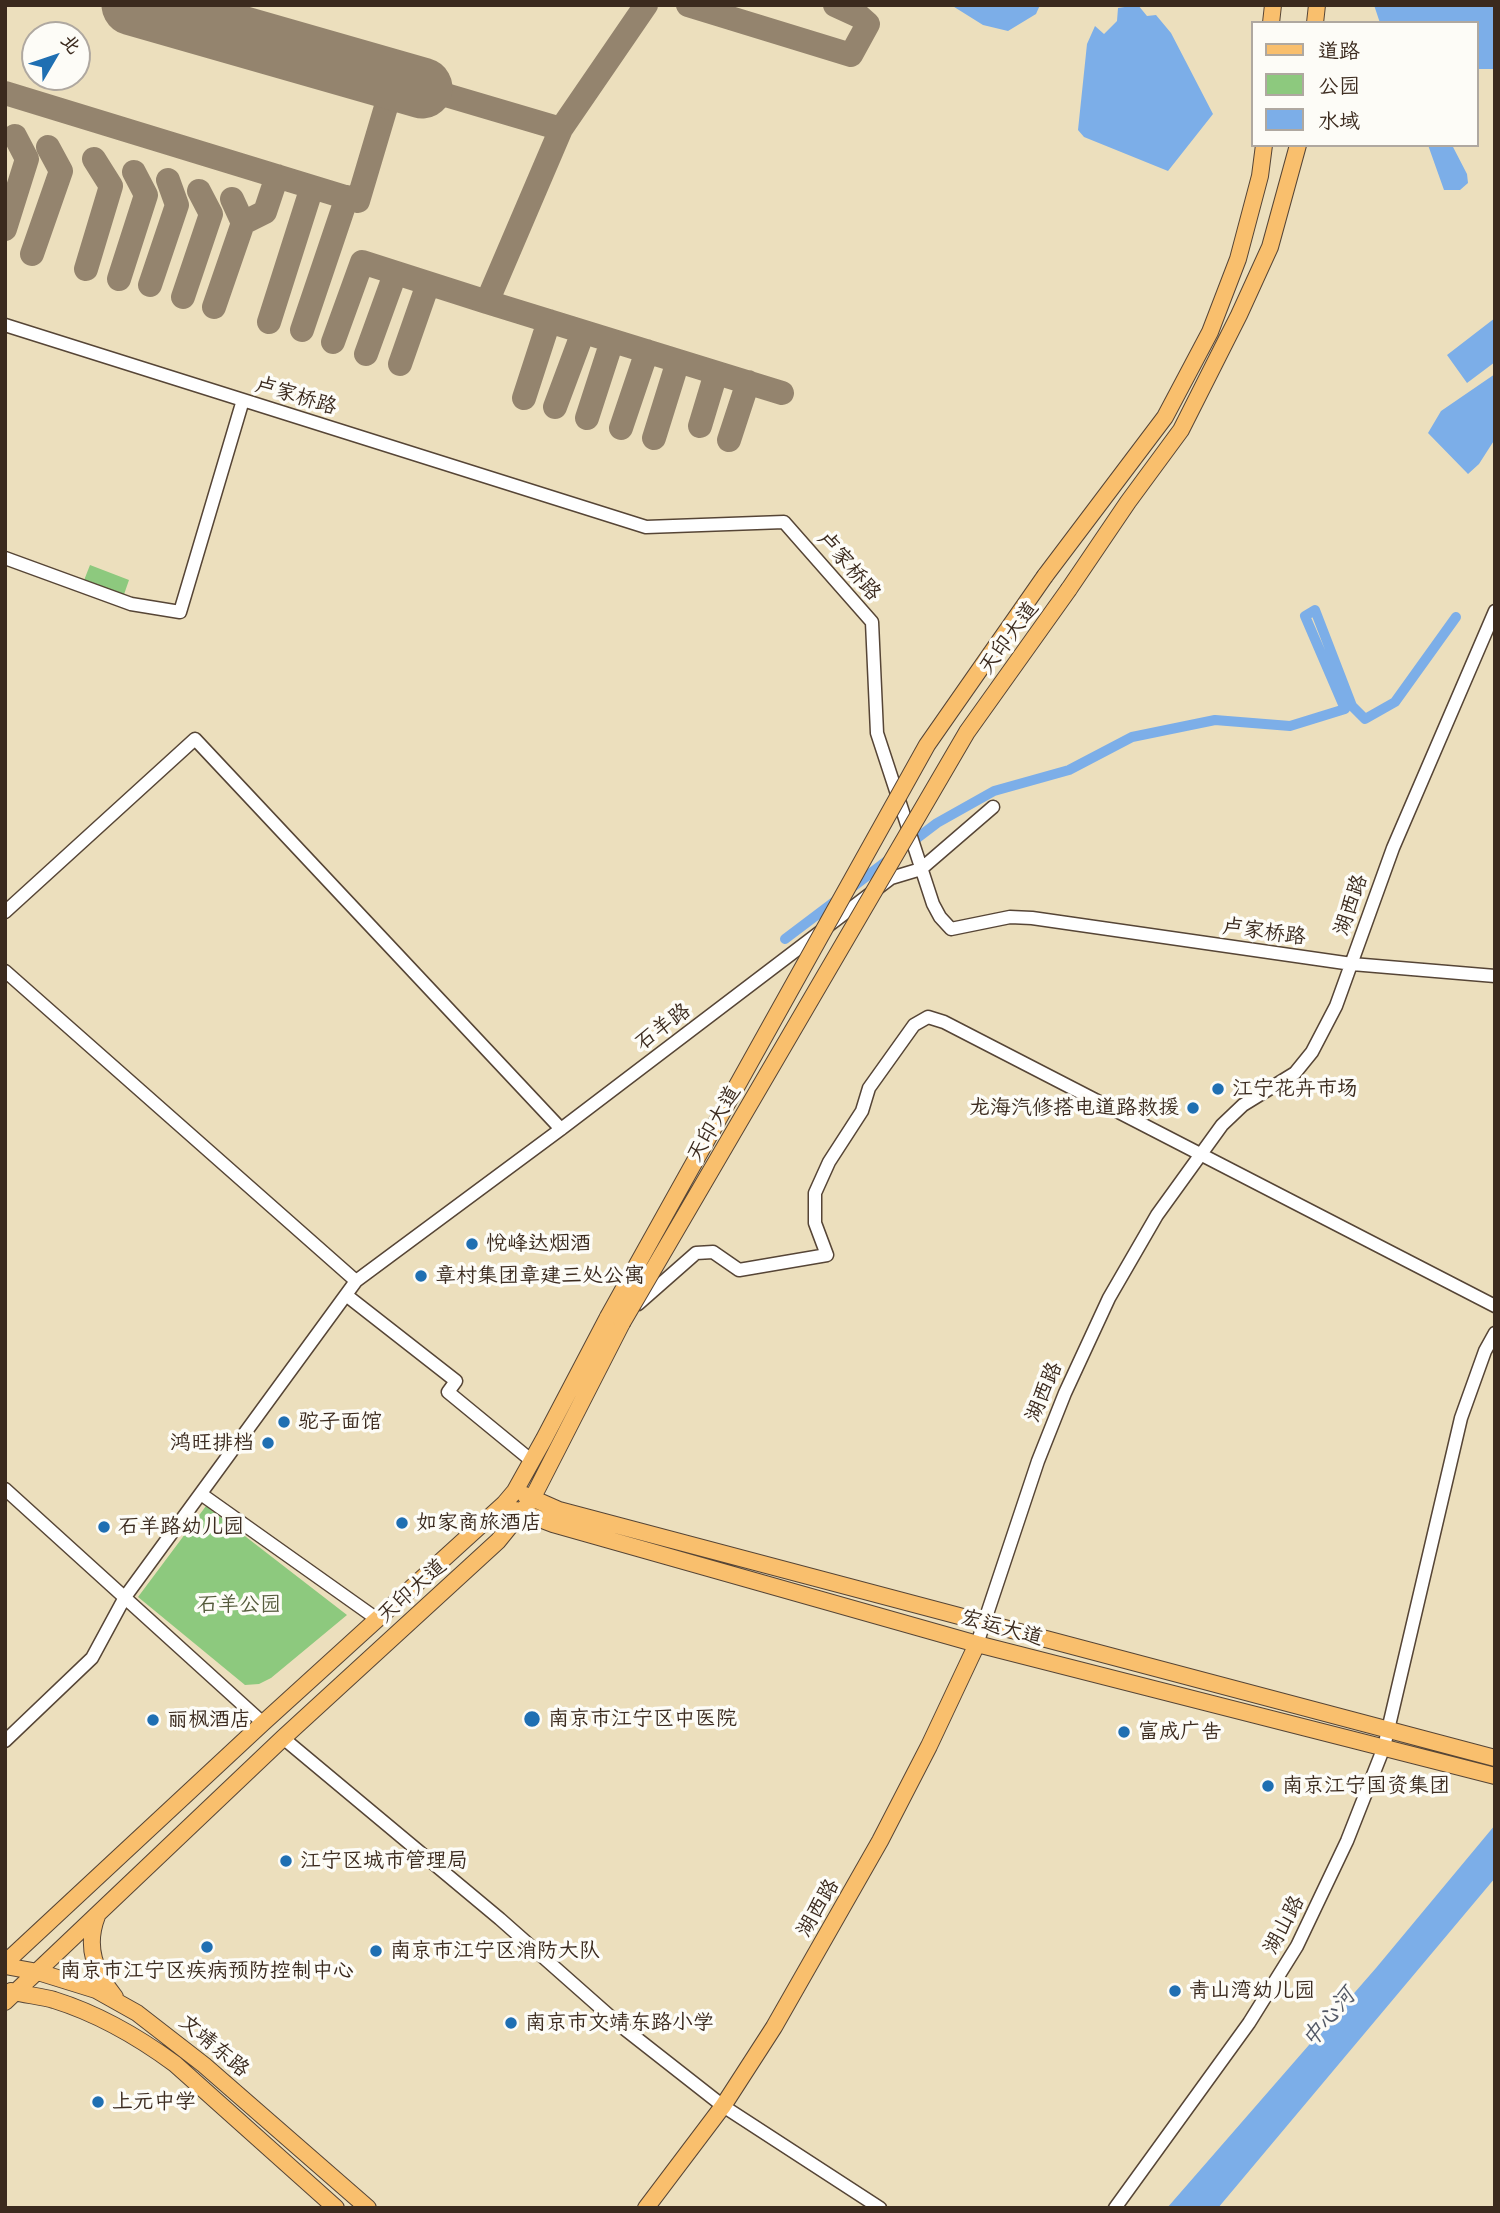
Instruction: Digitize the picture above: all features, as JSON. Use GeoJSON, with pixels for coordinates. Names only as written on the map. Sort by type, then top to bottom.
{"type":"FeatureCollection","features":[{"type":"Feature","properties":{"kind":"main road","name":"天印大道"},"geometry":{"type":"LineString","coordinates":[[9,1994],[38,1972],[283,1738],[498,1541],[523,1513],[532,1499],[615,1320],[927,745],[1045,576],[1165,417],[1210,332],[1238,259],[1260,176],[1264,147]]}},
{"type":"Feature","properties":{"kind":"main road","name":"天印大道"},"geometry":{"type":"LineString","coordinates":[[5,1964],[509,1498],[967,732],[1181,430],[1270,247],[1297,147]]}},
{"type":"Feature","properties":{"kind":"main road","name":"宏运大道"},"geometry":{"type":"LineString","coordinates":[[509,1498],[532,1499],[559,1510],[984,1624],[1386,1739],[1495,1776]]}},
{"type":"Feature","properties":{"kind":"main road","name":"宏运大道"},"geometry":{"type":"LineString","coordinates":[[509,1498],[523,1513],[553,1524],[977,1644],[1386,1739],[1495,1758]]}},
{"type":"Feature","properties":{"kind":"main road","name":"湖西路"},"geometry":{"type":"LineString","coordinates":[[646,2208],[723,2106],[774,2027],[880,1842],[977,1644]]}},
{"type":"Feature","properties":{"kind":"main road"},"geometry":{"type":"LineString","coordinates":[[97,1916],[92,1938],[94,1965],[119,2002]]}},
{"type":"Feature","properties":{"kind":"main road","name":"文靖东路"},"geometry":{"type":"LineString","coordinates":[[5,1964],[96,1990],[164,2032],[368,2208]]}},
{"type":"Feature","properties":{"kind":"main road","name":"文靖东路"},"geometry":{"type":"LineString","coordinates":[[9,1994],[51,1999],[83,2010],[146,2043],[175,2064],[336,2208]]}},
{"type":"Feature","properties":{"kind":"street","name":"卢家桥路"},"geometry":{"type":"LineString","coordinates":[[5,326],[646,527],[784,522],[873,622],[877,733],[933,904],[951,929],[1010,918],[1032,918],[1352,964],[1495,976]]}},
{"type":"Feature","properties":{"kind":"street"},"geometry":{"type":"LineString","coordinates":[[5,558],[131,604],[180,612],[243,400]]}},
{"type":"Feature","properties":{"kind":"street","name":"湖西路"},"geometry":{"type":"LineString","coordinates":[[977,1644],[1038,1461],[1109,1297],[1157,1216],[1198,1154],[1222,1125],[1243,1105],[1295,1073],[1312,1052],[1336,1006],[1393,848],[1495,611]]}},
{"type":"Feature","properties":{"kind":"street"},"geometry":{"type":"LineString","coordinates":[[5,912],[195,739],[561,1129]]}},
{"type":"Feature","properties":{"kind":"street","name":"石羊路"},"geometry":{"type":"LineString","coordinates":[[5,1741],[92,1658],[125,1597],[356,1281],[891,878],[921,869],[993,807]]}},
{"type":"Feature","properties":{"kind":"street"},"geometry":{"type":"LineString","coordinates":[[5,971],[356,1281]]}},
{"type":"Feature","properties":{"kind":"street"},"geometry":{"type":"LineString","coordinates":[[615,1320],[696,1253],[713,1252],[739,1270],[827,1255],[815,1223],[815,1193],[829,1162],[862,1111],[869,1088],[914,1025],[928,1017],[944,1022],[1495,1306]]}},
{"type":"Feature","properties":{"kind":"street"},"geometry":{"type":"LineString","coordinates":[[346,1295],[456,1381],[448,1392],[531,1461]]}},
{"type":"Feature","properties":{"kind":"street","name":"湖山路"},"geometry":{"type":"LineString","coordinates":[[1115,2208],[1249,2023],[1297,1946],[1347,1841],[1386,1739],[1461,1418],[1485,1351],[1495,1333]]}},
{"type":"Feature","properties":{"kind":"street"},"geometry":{"type":"LineString","coordinates":[[201,1494],[377,1619]]}},
{"type":"Feature","properties":{"kind":"street"},"geometry":{"type":"LineString","coordinates":[[7,1495],[125,1597],[263,1723]]}},
{"type":"Feature","properties":{"kind":"street"},"geometry":{"type":"LineString","coordinates":[[283,1738],[500,1919],[621,2025],[723,2106],[880,2208]]}},
{"type":"Feature","properties":{"kind":"green space"},"geometry":{"type":"Polygon","coordinates":[[[90,565],[129,580],[121,603],[81,588],[90,565]]]}},
{"type":"Feature","properties":{"kind":"green space","name":"石羊公园"},"geometry":{"type":"Polygon","coordinates":[[[206,1506],[347,1615],[271,1678],[259,1684],[245,1685],[138,1597],[206,1506]]]}},
{"type":"Feature","properties":{"kind":"water"},"geometry":{"type":"Polygon","coordinates":[[[951,5],[1040,5],[1036,14],[1008,31],[983,25],[951,5]]]}},
{"type":"Feature","properties":{"kind":"water"},"geometry":{"type":"Polygon","coordinates":[[[1138,5],[1147,16],[1156,15],[1171,33],[1213,114],[1168,171],[1084,137],[1078,130],[1087,44],[1095,26],[1104,34],[1117,21],[1118,8],[1138,5]]]}},
{"type":"Feature","properties":{"kind":"water"},"geometry":{"type":"Polygon","coordinates":[[[1374,5],[1495,5],[1495,69],[1479,69],[1479,21],[1379,21],[1374,5]]]}},
{"type":"Feature","properties":{"kind":"water"},"geometry":{"type":"Polygon","coordinates":[[[1429,147],[1453,147],[1467,174],[1468,183],[1460,190],[1444,190],[1429,147]]]}},
{"type":"Feature","properties":{"kind":"water"},"geometry":{"type":"Polygon","coordinates":[[[1495,318],[1495,362],[1467,383],[1447,355],[1495,318]]]}},
{"type":"Feature","properties":{"kind":"water"},"geometry":{"type":"Polygon","coordinates":[[[1495,374],[1495,439],[1479,464],[1468,474],[1428,433],[1441,411],[1495,374]]]}},
{"type":"Feature","properties":{"kind":"water"},"geometry":{"type":"Polygon","coordinates":[[[1495,1825],[1495,1878],[1218,2208],[1167,2208],[1376,1968],[1495,1825]]]}},
{"type":"Feature","properties":{"kind":"waterway"},"geometry":{"type":"LineString","coordinates":[[908,845],[937,823],[994,791],[1069,770],[1132,737],[1215,720],[1290,726],[1345,709],[1305,616],[1315,610],[1352,706],[1365,719],[1395,702],[1456,617]]}},
{"type":"Feature","properties":{"kind":"waterway"},"geometry":{"type":"LineString","coordinates":[[850,889],[888,860]]}},
{"type":"Feature","properties":{"kind":"waterway"},"geometry":{"type":"LineString","coordinates":[[785,939],[838,899]]}},
{"type":"Feature","properties":{"kind":"taxiway"},"geometry":{"type":"LineString","coordinates":[[422,88],[561,129],[646,5]]}},
{"type":"Feature","properties":{"kind":"taxiway"},"geometry":{"type":"LineString","coordinates":[[688,5],[851,55],[868,24],[859,16],[835,5]]}},
{"type":"Feature","properties":{"kind":"taxiway"},"geometry":{"type":"LineString","coordinates":[[5,93],[358,201],[394,80]]}},
{"type":"Feature","properties":{"kind":"taxiway"},"geometry":{"type":"LineString","coordinates":[[333,342],[362,262],[487,302],[561,129]]}},
{"type":"Feature","properties":{"kind":"taxiway"},"geometry":{"type":"LineString","coordinates":[[5,229],[27,159],[15,136]]}},
{"type":"Feature","properties":{"kind":"taxiway"},"geometry":{"type":"LineString","coordinates":[[32,254],[61,171],[48,147]]}},
{"type":"Feature","properties":{"kind":"taxiway"},"geometry":{"type":"LineString","coordinates":[[86,269],[111,186],[94,159]]}},
{"type":"Feature","properties":{"kind":"taxiway"},"geometry":{"type":"LineString","coordinates":[[119,279],[146,195],[134,172]]}},
{"type":"Feature","properties":{"kind":"taxiway"},"geometry":{"type":"LineString","coordinates":[[243,223],[265,212],[277,176]]}},
{"type":"Feature","properties":{"kind":"taxiway"},"geometry":{"type":"LineString","coordinates":[[150,285],[177,205],[168,180]]}},
{"type":"Feature","properties":{"kind":"taxiway"},"geometry":{"type":"LineString","coordinates":[[269,322],[312,187]]}},
{"type":"Feature","properties":{"kind":"taxiway"},"geometry":{"type":"LineString","coordinates":[[183,297],[211,214],[199,191]]}},
{"type":"Feature","properties":{"kind":"taxiway"},"geometry":{"type":"LineString","coordinates":[[302,330],[347,197]]}},
{"type":"Feature","properties":{"kind":"taxiway"},"geometry":{"type":"LineString","coordinates":[[214,307],[243,223],[232,199]]}},
{"type":"Feature","properties":{"kind":"taxiway"},"geometry":{"type":"LineString","coordinates":[[366,354],[395,274]]}},
{"type":"Feature","properties":{"kind":"taxiway"},"geometry":{"type":"LineString","coordinates":[[400,364],[428,284]]}},
{"type":"Feature","properties":{"kind":"taxiway"},"geometry":{"type":"LineString","coordinates":[[487,302],[782,393]]}},
{"type":"Feature","properties":{"kind":"taxiway"},"geometry":{"type":"LineString","coordinates":[[524,398],[549,321]]}},
{"type":"Feature","properties":{"kind":"taxiway"},"geometry":{"type":"LineString","coordinates":[[555,407],[583,332]]}},
{"type":"Feature","properties":{"kind":"taxiway"},"geometry":{"type":"LineString","coordinates":[[587,418],[612,341]]}},
{"type":"Feature","properties":{"kind":"taxiway"},"geometry":{"type":"LineString","coordinates":[[621,428],[647,351]]}},
{"type":"Feature","properties":{"kind":"taxiway"},"geometry":{"type":"LineString","coordinates":[[654,438],[678,361]]}},
{"type":"Feature","properties":{"kind":"taxiway"},"geometry":{"type":"LineString","coordinates":[[700,426],[716,373]]}},
{"type":"Feature","properties":{"kind":"taxiway"},"geometry":{"type":"LineString","coordinates":[[729,440],[748,382]]}},
{"type":"Feature","properties":{"kind":"runway"},"geometry":{"type":"LineString","coordinates":[[132,5],[422,88]]}},
{"type":"Feature","properties":{"kind":"place","name":"江宁花卉市场"},"geometry":{"type":"Point","coordinates":[1218,1089]}},
{"type":"Feature","properties":{"kind":"place","name":"龙海汽修搭电道路救援"},"geometry":{"type":"Point","coordinates":[1193,1108]}},
{"type":"Feature","properties":{"kind":"place","name":"悦峰达烟酒"},"geometry":{"type":"Point","coordinates":[472,1244]}},
{"type":"Feature","properties":{"kind":"place","name":"章村集团章建三处公寓"},"geometry":{"type":"Point","coordinates":[421,1276]}},
{"type":"Feature","properties":{"kind":"place","name":"驼子面馆"},"geometry":{"type":"Point","coordinates":[284,1422]}},
{"type":"Feature","properties":{"kind":"place","name":"鸿旺排档"},"geometry":{"type":"Point","coordinates":[268,1443]}},
{"type":"Feature","properties":{"kind":"place","name":"如家商旅酒店"},"geometry":{"type":"Point","coordinates":[402,1523]}},
{"type":"Feature","properties":{"kind":"place","name":"石羊路幼儿园"},"geometry":{"type":"Point","coordinates":[104,1527]}},
{"type":"Feature","properties":{"kind":"place","name":"南京市江宁区中医院"},"geometry":{"type":"Point","coordinates":[532,1719]}},
{"type":"Feature","properties":{"kind":"place","name":"丽枫酒店"},"geometry":{"type":"Point","coordinates":[153,1720]}},
{"type":"Feature","properties":{"kind":"place","name":"富成广告"},"geometry":{"type":"Point","coordinates":[1124,1732]}},
{"type":"Feature","properties":{"kind":"place","name":"南京江宁国资集团"},"geometry":{"type":"Point","coordinates":[1268,1786]}},
{"type":"Feature","properties":{"kind":"place","name":"江宁区城市管理局"},"geometry":{"type":"Point","coordinates":[286,1861]}},
{"type":"Feature","properties":{"kind":"place","name":"南京市江宁区疾病预防控制中心"},"geometry":{"type":"Point","coordinates":[207,1947]}},
{"type":"Feature","properties":{"kind":"place","name":"南京市江宁区消防大队"},"geometry":{"type":"Point","coordinates":[376,1951]}},
{"type":"Feature","properties":{"kind":"place","name":"青山湾幼儿园"},"geometry":{"type":"Point","coordinates":[1175,1991]}},
{"type":"Feature","properties":{"kind":"place","name":"南京市文靖东路小学"},"geometry":{"type":"Point","coordinates":[511,2023]}},
{"type":"Feature","properties":{"kind":"place","name":"上元中学"},"geometry":{"type":"Point","coordinates":[98,2102]}},
{"type":"Feature","properties":{"kind":"water label","name":"中心河"},"geometry":{"type":"Point","coordinates":[1329,2018]}}]}
